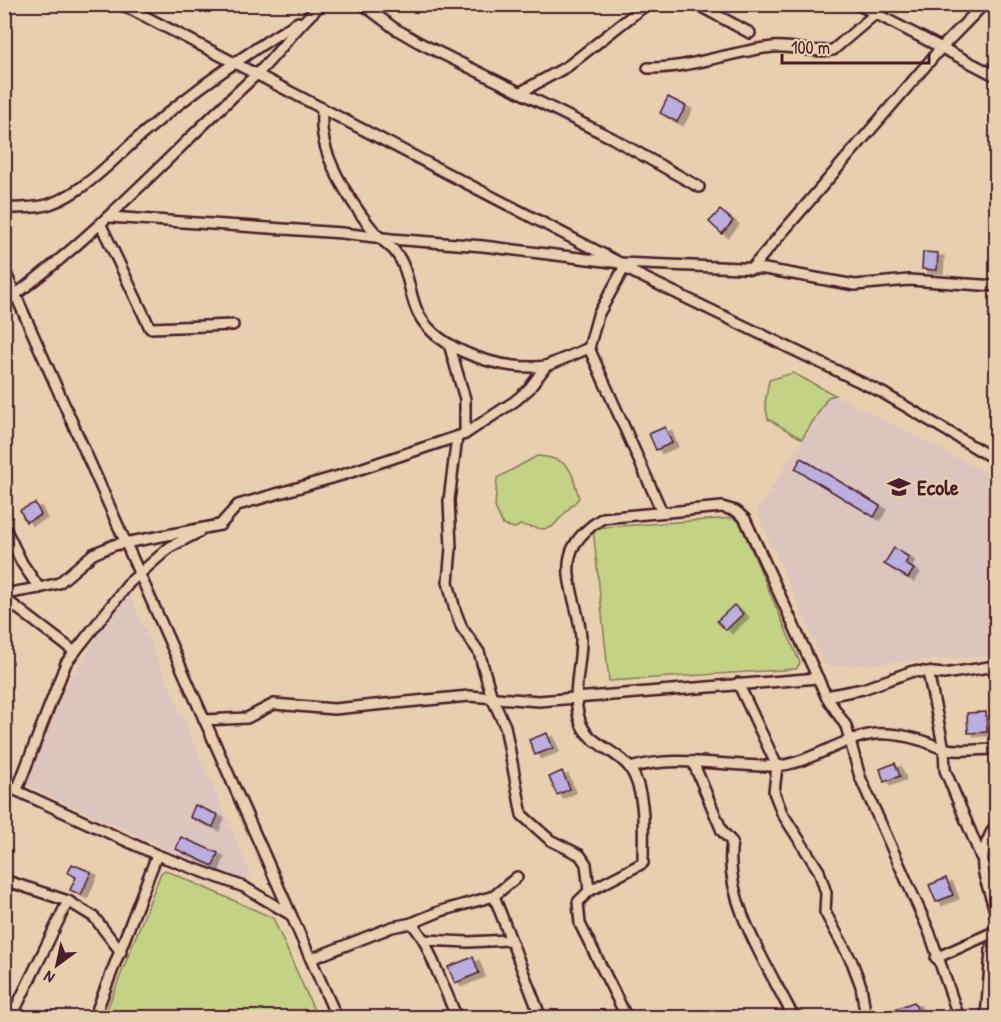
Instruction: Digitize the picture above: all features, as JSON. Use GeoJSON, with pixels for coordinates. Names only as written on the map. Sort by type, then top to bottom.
{"type":"FeatureCollection","features":[{"type":"Feature","properties":{"kind":"street"},"geometry":{"type":"LineString","coordinates":[[121,4],[622,266],[883,393],[996,460]]}},
{"type":"Feature","properties":{"kind":"street"},"geometry":{"type":"LineString","coordinates":[[4,303],[101,225],[257,74],[303,20],[322,4]]}},
{"type":"Feature","properties":{"kind":"street"},"geometry":{"type":"LineString","coordinates":[[362,4],[394,28],[418,42],[612,138],[699,187]]}},
{"type":"Feature","properties":{"kind":"street"},"geometry":{"type":"LineString","coordinates":[[521,92],[568,66],[648,4]]}},
{"type":"Feature","properties":{"kind":"street"},"geometry":{"type":"LineString","coordinates":[[696,4],[750,33]]}},
{"type":"Feature","properties":{"kind":"street"},"geometry":{"type":"LineString","coordinates":[[857,4],[996,76]]}},
{"type":"Feature","properties":{"kind":"street"},"geometry":{"type":"LineString","coordinates":[[648,68],[677,66],[732,53],[776,47],[833,51],[888,4]]}},
{"type":"Feature","properties":{"kind":"street"},"geometry":{"type":"LineString","coordinates":[[751,269],[941,48],[984,4]]}},
{"type":"Feature","properties":{"kind":"street"},"geometry":{"type":"LineString","coordinates":[[4,209],[49,205],[67,195],[93,177],[179,105],[255,48],[303,20]]}},
{"type":"Feature","properties":{"kind":"street"},"geometry":{"type":"LineString","coordinates":[[322,108],[323,136],[341,182],[380,238],[398,256],[419,315],[449,344],[482,359],[526,367],[546,366],[589,348]]}},
{"type":"Feature","properties":{"kind":"street"},"geometry":{"type":"LineString","coordinates":[[109,217],[342,233],[483,246],[622,266],[776,271],[855,285],[909,279],[996,285]]}},
{"type":"Feature","properties":{"kind":"street"},"geometry":{"type":"LineString","coordinates":[[101,225],[150,328],[233,325]]}},
{"type":"Feature","properties":{"kind":"street"},"geometry":{"type":"LineString","coordinates":[[622,266],[598,315],[589,348],[662,512]]}},
{"type":"Feature","properties":{"kind":"street"},"geometry":{"type":"LineString","coordinates":[[4,269],[138,575],[337,1017]]}},
{"type":"Feature","properties":{"kind":"street"},"geometry":{"type":"LineString","coordinates":[[449,344],[465,399],[449,500],[451,548],[448,582],[462,628],[479,652],[492,698],[505,726],[522,815],[550,840],[580,855],[586,864],[589,891]]}},
{"type":"Feature","properties":{"kind":"street"},"geometry":{"type":"LineString","coordinates":[[17,790],[58,681],[75,652],[138,575],[170,547],[225,521],[238,505],[342,475],[461,435],[515,401],[529,389],[546,366]]}},
{"type":"Feature","properties":{"kind":"street"},"geometry":{"type":"LineString","coordinates":[[627,1017],[580,924],[578,902],[589,891],[643,863],[642,810],[630,768],[589,735],[580,723],[575,698],[581,639],[576,598],[567,577],[572,550],[586,530],[603,518],[722,507],[736,511],[745,519],[826,696],[851,738],[860,777],[928,931],[959,1017]]}},
{"type":"Feature","properties":{"kind":"street"},"geometry":{"type":"LineString","coordinates":[[4,526],[22,563],[39,588]]}},
{"type":"Feature","properties":{"kind":"street"},"geometry":{"type":"LineString","coordinates":[[4,596],[59,583],[93,554],[124,543],[206,528]]}},
{"type":"Feature","properties":{"kind":"street"},"geometry":{"type":"LineString","coordinates":[[4,596],[75,652]]}},
{"type":"Feature","properties":{"kind":"street"},"geometry":{"type":"LineString","coordinates":[[826,696],[863,689],[913,671],[944,674],[996,666]]}},
{"type":"Feature","properties":{"kind":"street"},"geometry":{"type":"LineString","coordinates":[[928,672],[944,749],[945,770],[981,857],[985,881],[996,916]]}},
{"type":"Feature","properties":{"kind":"street"},"geometry":{"type":"LineString","coordinates":[[204,720],[247,718],[274,704],[334,709],[469,696],[539,701],[818,678]]}},
{"type":"Feature","properties":{"kind":"street"},"geometry":{"type":"LineString","coordinates":[[738,683],[777,766],[774,792],[782,813],[819,871],[826,893],[825,912],[852,962],[861,986],[866,1017]]}},
{"type":"Feature","properties":{"kind":"street"},"geometry":{"type":"LineString","coordinates":[[630,768],[663,761],[677,764],[693,762],[777,766],[815,754],[851,738],[877,734],[902,736],[944,749],[996,749]]}},
{"type":"Feature","properties":{"kind":"street"},"geometry":{"type":"LineString","coordinates":[[693,762],[722,831],[732,842],[729,864],[743,915],[794,1017]]}},
{"type":"Feature","properties":{"kind":"street"},"geometry":{"type":"LineString","coordinates":[[4,785],[157,855],[244,887],[291,915]]}},
{"type":"Feature","properties":{"kind":"street"},"geometry":{"type":"LineString","coordinates":[[981,857],[987,839],[996,824]]}},
{"type":"Feature","properties":{"kind":"street"},"geometry":{"type":"LineString","coordinates":[[94,1017],[157,855]]}},
{"type":"Feature","properties":{"kind":"street"},"geometry":{"type":"LineString","coordinates":[[311,959],[392,927],[412,923],[441,911],[494,896],[517,876]]}},
{"type":"Feature","properties":{"kind":"street"},"geometry":{"type":"LineString","coordinates":[[4,880],[68,901],[94,917],[121,952]]}},
{"type":"Feature","properties":{"kind":"street"},"geometry":{"type":"LineString","coordinates":[[494,896],[509,940],[541,1017]]}},
{"type":"Feature","properties":{"kind":"street"},"geometry":{"type":"LineString","coordinates":[[11,1017],[68,901]]}},
{"type":"Feature","properties":{"kind":"street"},"geometry":{"type":"LineString","coordinates":[[412,923],[424,940],[457,1017]]}},
{"type":"Feature","properties":{"kind":"street"},"geometry":{"type":"LineString","coordinates":[[936,958],[996,931]]}},
{"type":"Feature","properties":{"kind":"street"},"geometry":{"type":"LineString","coordinates":[[986,1017],[991,950],[996,931]]}},
{"type":"Feature","properties":{"kind":"street"},"geometry":{"type":"LineString","coordinates":[[424,940],[468,942],[509,940]]}},
{"type":"Feature","properties":{"kind":"shaded area"},"geometry":{"type":"Polygon","coordinates":[[[835,395],[996,478],[996,656],[831,666],[824,663],[757,512],[828,397],[835,395]]]}},
{"type":"Feature","properties":{"kind":"shaded area"},"geometry":{"type":"Polygon","coordinates":[[[127,589],[251,875],[244,883],[24,784],[67,685],[127,589]]]}},
{"type":"Feature","properties":{"kind":"green space"},"geometry":{"type":"Polygon","coordinates":[[[793,373],[835,395],[828,397],[802,439],[768,419],[765,403],[769,380],[793,373]]]}},
{"type":"Feature","properties":{"kind":"green space"},"geometry":{"type":"Polygon","coordinates":[[[537,456],[557,460],[568,467],[579,498],[552,527],[543,529],[520,525],[515,528],[503,525],[495,507],[497,478],[537,456]]]}},
{"type":"Feature","properties":{"kind":"green space"},"geometry":{"type":"Polygon","coordinates":[[[733,518],[740,523],[800,663],[796,669],[609,681],[593,528],[733,518]]]}},
{"type":"Feature","properties":{"kind":"green space"},"geometry":{"type":"Polygon","coordinates":[[[165,870],[273,918],[317,1017],[104,1017],[161,873],[165,870]]]}},
{"type":"Feature","properties":{"kind":"building"},"geometry":{"type":"Polygon","coordinates":[[[668,97],[686,106],[677,122],[660,113],[668,97]]]}},
{"type":"Feature","properties":{"kind":"building"},"geometry":{"type":"Polygon","coordinates":[[[720,210],[733,221],[722,234],[709,222],[720,210]]]}},
{"type":"Feature","properties":{"kind":"building"},"geometry":{"type":"Polygon","coordinates":[[[923,252],[938,253],[937,270],[922,269],[923,252]]]}},
{"type":"Feature","properties":{"kind":"building"},"geometry":{"type":"Polygon","coordinates":[[[665,427],[672,443],[656,450],[649,434],[665,427]]]}},
{"type":"Feature","properties":{"kind":"building"},"geometry":{"type":"Polygon","coordinates":[[[801,458],[880,506],[874,517],[795,469],[801,458]]]}},
{"type":"Feature","properties":{"kind":"building"},"geometry":{"type":"Polygon","coordinates":[[[35,503],[41,515],[26,522],[20,510],[35,503]]]}},
{"type":"Feature","properties":{"kind":"building"},"geometry":{"type":"Polygon","coordinates":[[[894,548],[909,557],[905,564],[914,569],[908,578],[884,564],[894,548]]]}},
{"type":"Feature","properties":{"kind":"building"},"geometry":{"type":"Polygon","coordinates":[[[734,605],[743,614],[726,630],[717,621],[734,605]]]}},
{"type":"Feature","properties":{"kind":"building"},"geometry":{"type":"Polygon","coordinates":[[[986,712],[987,732],[968,733],[967,713],[986,712]]]}},
{"type":"Feature","properties":{"kind":"building"},"geometry":{"type":"Polygon","coordinates":[[[547,733],[553,748],[535,755],[529,740],[547,733]]]}},
{"type":"Feature","properties":{"kind":"building"},"geometry":{"type":"Polygon","coordinates":[[[895,763],[900,776],[884,782],[880,769],[895,763]]]}},
{"type":"Feature","properties":{"kind":"building"},"geometry":{"type":"Polygon","coordinates":[[[562,771],[570,789],[557,795],[549,777],[562,771]]]}},
{"type":"Feature","properties":{"kind":"building"},"geometry":{"type":"Polygon","coordinates":[[[195,805],[218,815],[213,827],[190,817],[195,805]]]}},
{"type":"Feature","properties":{"kind":"building"},"geometry":{"type":"Polygon","coordinates":[[[181,837],[218,853],[213,866],[176,849],[181,837]]]}},
{"type":"Feature","properties":{"kind":"building"},"geometry":{"type":"Polygon","coordinates":[[[72,864],[91,872],[81,895],[70,890],[76,877],[68,873],[72,864]]]}},
{"type":"Feature","properties":{"kind":"building"},"geometry":{"type":"Polygon","coordinates":[[[946,878],[953,895],[936,902],[929,885],[946,878]]]}},
{"type":"Feature","properties":{"kind":"building"},"geometry":{"type":"Polygon","coordinates":[[[473,957],[479,973],[455,983],[448,967],[473,957]]]}},
{"type":"Feature","properties":{"kind":"building"},"geometry":{"type":"Polygon","coordinates":[[[914,1002],[919,1013],[898,1017],[895,1009],[914,1002]]]}},
{"type":"Feature","properties":{"kind":"place","name":"Ecole"},"geometry":{"type":"Point","coordinates":[899,487]}}]}
